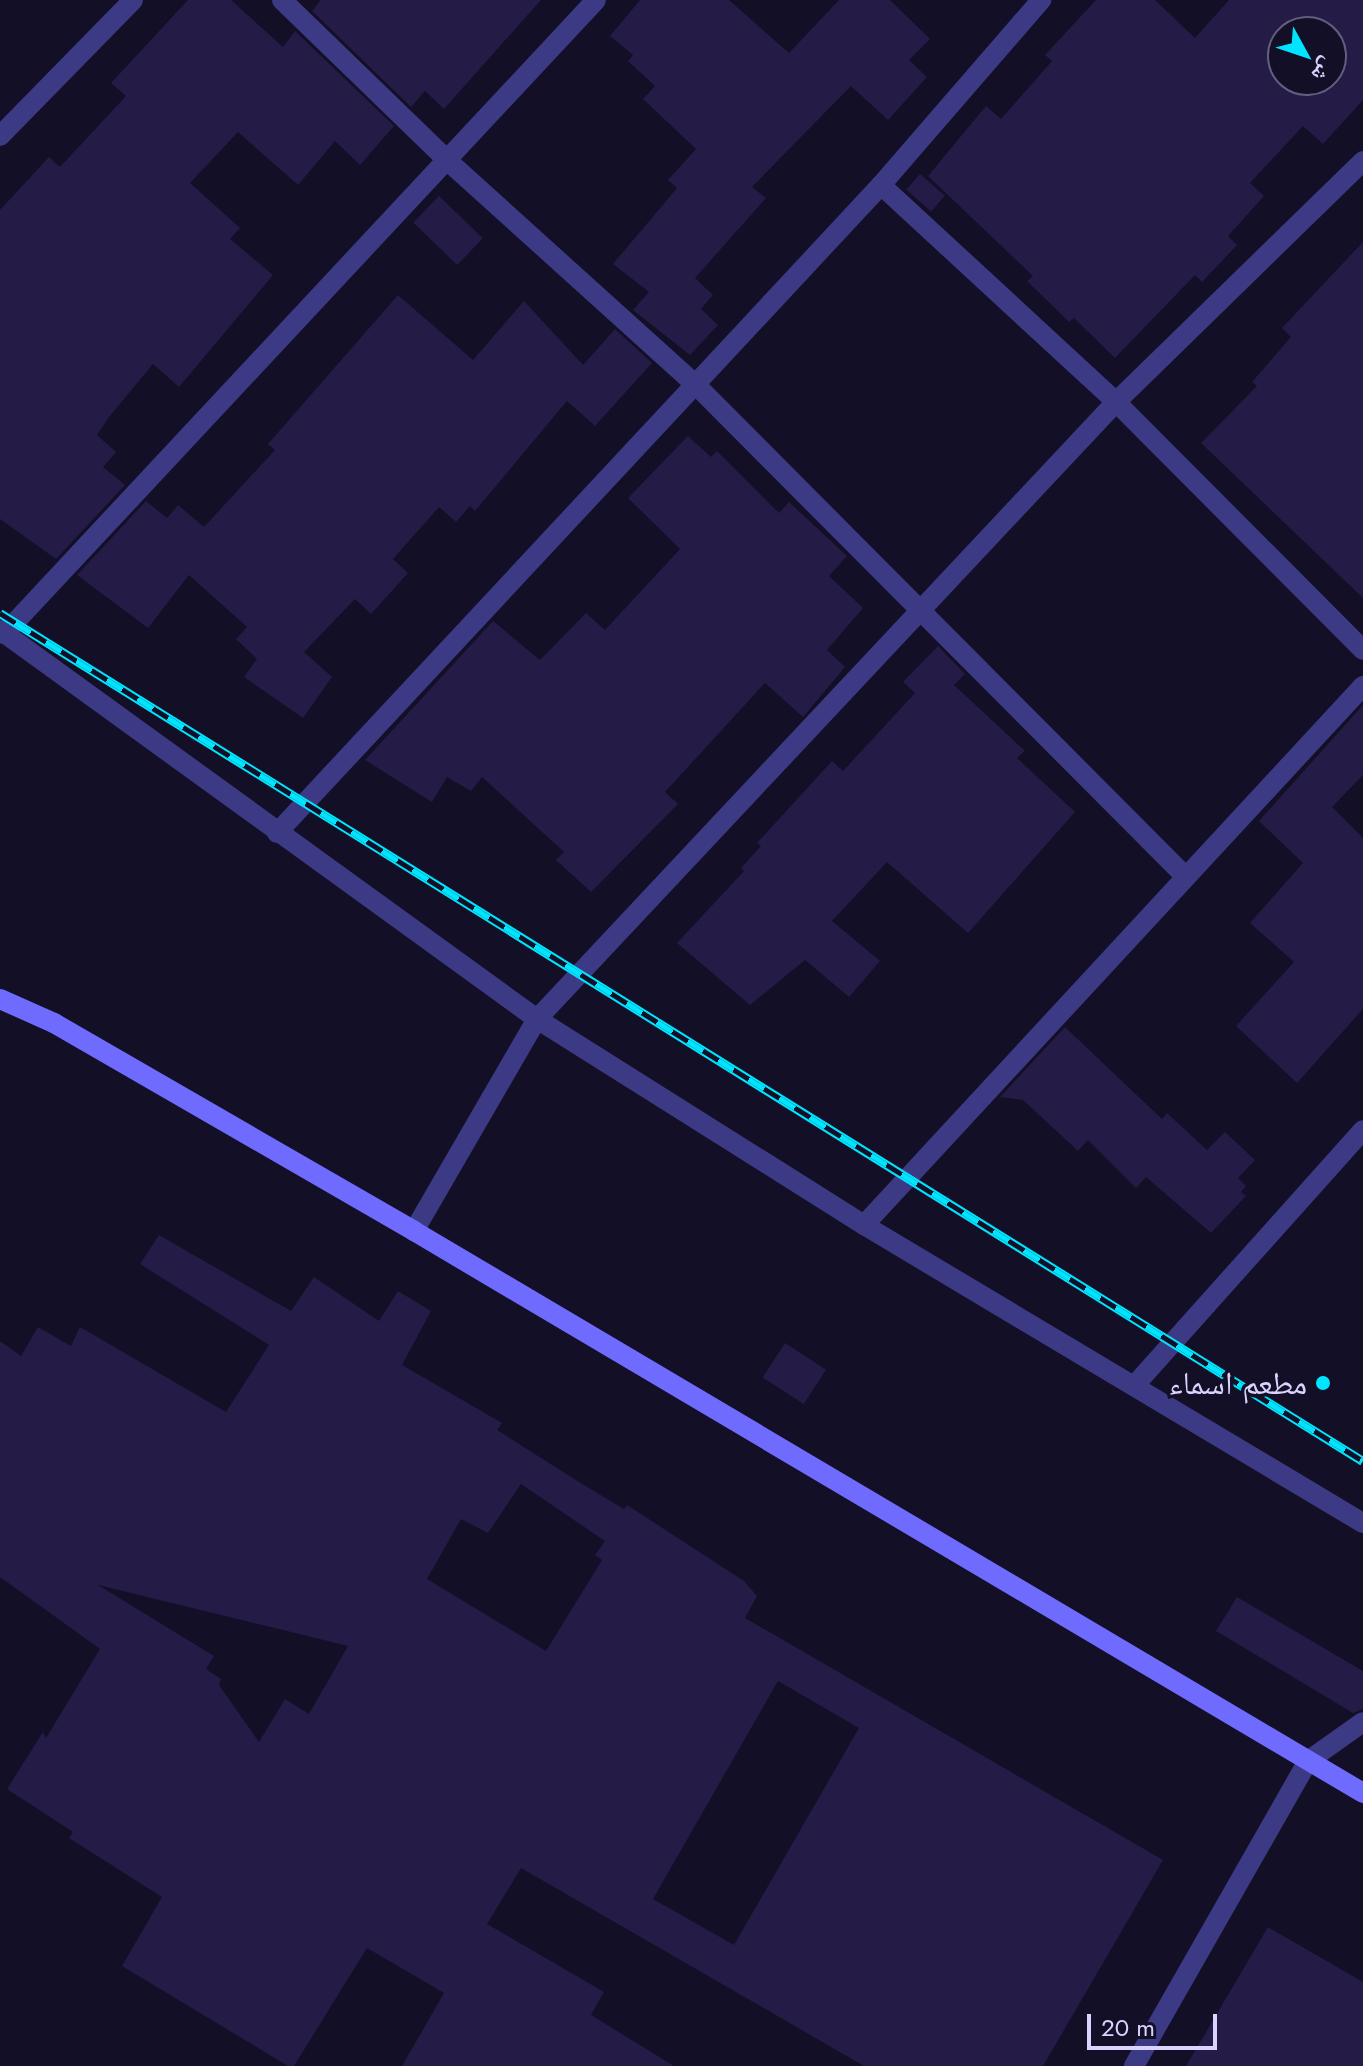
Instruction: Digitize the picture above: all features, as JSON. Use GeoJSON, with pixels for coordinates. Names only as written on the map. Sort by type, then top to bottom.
{"type":"FeatureCollection","features":[{"type":"Feature","properties":{"kind":"street"},"geometry":{"type":"LineString","coordinates":[[3,125],[133,0]]}},
{"type":"Feature","properties":{"kind":"street"},"geometry":{"type":"LineString","coordinates":[[282,0],[448,161],[695,384],[925,610],[1185,876]]}},
{"type":"Feature","properties":{"kind":"street"},"geometry":{"type":"LineString","coordinates":[[596,0],[448,161],[2,632],[537,1019],[864,1225],[1363,1523]]}},
{"type":"Feature","properties":{"kind":"street"},"geometry":{"type":"LineString","coordinates":[[277,833],[881,185],[1041,0]]}},
{"type":"Feature","properties":{"kind":"street"},"geometry":{"type":"LineString","coordinates":[[414,1231],[537,1019],[925,610],[1116,402],[1363,161]]}},
{"type":"Feature","properties":{"kind":"street"},"geometry":{"type":"LineString","coordinates":[[881,185],[1116,402],[1363,650]]}},
{"type":"Feature","properties":{"kind":"street"},"geometry":{"type":"LineString","coordinates":[[864,1225],[1363,686]]}},
{"type":"Feature","properties":{"kind":"street"},"geometry":{"type":"LineString","coordinates":[[0,999],[54,1023],[414,1231],[1363,1793]]}},
{"type":"Feature","properties":{"kind":"street"},"geometry":{"type":"LineString","coordinates":[[1134,1386],[1363,1130]]}},
{"type":"Feature","properties":{"kind":"street"},"geometry":{"type":"LineString","coordinates":[[1134,2066],[1308,1761],[1363,1722]]}},
{"type":"Feature","properties":{"kind":"building"},"geometry":{"type":"Polygon","coordinates":[[[188,0],[231,0],[283,47],[295,31],[394,126],[360,165],[335,141],[298,185],[238,132],[190,183],[240,228],[230,239],[273,275],[179,387],[153,364],[109,417],[97,435],[116,452],[103,467],[125,485],[56,559],[0,519],[0,210],[49,157],[60,167],[126,96],[111,83],[188,0]]]}},
{"type":"Feature","properties":{"kind":"building"},"geometry":{"type":"Polygon","coordinates":[[[321,0],[541,0],[444,109],[425,91],[411,107],[312,11],[321,0]]]}},
{"type":"Feature","properties":{"kind":"building"},"geometry":{"type":"Polygon","coordinates":[[[640,0],[729,0],[789,53],[839,0],[890,0],[930,39],[909,60],[927,77],[888,120],[851,86],[752,187],[766,198],[695,278],[713,295],[701,309],[718,325],[690,355],[633,310],[649,292],[613,264],[677,188],[668,180],[696,149],[643,99],[655,86],[628,61],[633,55],[610,36],[640,0]]]}},
{"type":"Feature","properties":{"kind":"building"},"geometry":{"type":"Polygon","coordinates":[[[1096,0],[1155,0],[1195,38],[1229,0],[1363,0],[1363,100],[1323,144],[1303,126],[1250,183],[1264,196],[1228,236],[1237,245],[1202,282],[1195,275],[1115,358],[1074,318],[1069,322],[1027,281],[1033,276],[928,176],[986,106],[1001,119],[1052,61],[1045,55],[1096,0]]]}},
{"type":"Feature","properties":{"kind":"building"},"geometry":{"type":"Polygon","coordinates":[[[920,174],[945,196],[931,211],[906,190],[920,174]]]}},
{"type":"Feature","properties":{"kind":"building"},"geometry":{"type":"Polygon","coordinates":[[[439,196],[483,238],[457,265],[413,223],[439,196]]]}},
{"type":"Feature","properties":{"kind":"building"},"geometry":{"type":"Polygon","coordinates":[[[1363,242],[1363,598],[1201,443],[1257,386],[1252,382],[1291,337],[1282,328],[1363,242]]]}},
{"type":"Feature","properties":{"kind":"building"},"geometry":{"type":"Polygon","coordinates":[[[398,295],[473,360],[524,301],[583,365],[615,329],[652,363],[595,426],[567,401],[475,511],[470,506],[456,522],[439,507],[393,559],[408,573],[371,614],[355,599],[304,652],[332,677],[303,718],[244,677],[257,659],[236,639],[247,627],[189,575],[148,628],[77,575],[146,501],[167,518],[178,505],[204,527],[275,450],[268,444],[398,295]]]}},
{"type":"Feature","properties":{"kind":"building"},"geometry":{"type":"Polygon","coordinates":[[[688,436],[711,457],[717,451],[779,513],[789,502],[847,556],[829,576],[863,608],[827,650],[845,667],[803,717],[765,683],[665,792],[678,804],[591,892],[556,860],[564,852],[482,777],[471,791],[447,777],[432,802],[365,760],[493,621],[540,660],[586,613],[605,630],[680,549],[628,498],[688,436]]]}},
{"type":"Feature","properties":{"kind":"building"},"geometry":{"type":"Polygon","coordinates":[[[938,646],[965,674],[954,685],[1025,751],[1017,758],[1075,812],[968,933],[887,862],[832,921],[880,961],[849,997],[805,960],[750,1005],[677,943],[744,871],[741,868],[761,846],[757,843],[832,761],[843,771],[915,693],[903,682],[938,646]]]}},
{"type":"Feature","properties":{"kind":"building"},"geometry":{"type":"Polygon","coordinates":[[[1363,705],[1363,775],[1332,807],[1363,838],[1363,1009],[1297,1083],[1236,1026],[1294,962],[1250,923],[1303,863],[1259,821],[1363,705]]]}},
{"type":"Feature","properties":{"kind":"building"},"geometry":{"type":"Polygon","coordinates":[[[1065,1027],[1162,1119],[1167,1113],[1207,1150],[1225,1132],[1255,1160],[1238,1178],[1246,1186],[1241,1192],[1246,1196],[1211,1233],[1146,1177],[1136,1188],[1088,1140],[1078,1151],[1023,1100],[1000,1097],[1065,1027]]]}},
{"type":"Feature","properties":{"kind":"building"},"geometry":{"type":"Polygon","coordinates":[[[159,1235],[291,1311],[314,1277],[379,1321],[398,1291],[431,1311],[402,1365],[502,1423],[497,1430],[579,1482],[624,1509],[627,1505],[744,1581],[757,1596],[745,1618],[1163,1860],[1043,2066],[864,2066],[521,1868],[487,1924],[604,1992],[591,2015],[674,2066],[402,2066],[444,1993],[367,1948],[294,2066],[288,2066],[122,1966],[162,1897],[69,1838],[73,1832],[7,1789],[43,1732],[46,1738],[100,1649],[0,1577],[0,1341],[21,1356],[38,1327],[71,1346],[80,1327],[226,1412],[269,1345],[140,1264],[159,1235]],[[521,1484],[488,1533],[461,1519],[427,1579],[546,1651],[602,1560],[595,1555],[605,1541],[521,1484]],[[98,1585],[214,1656],[206,1669],[221,1679],[219,1685],[259,1742],[285,1699],[309,1714],[348,1646],[98,1585]],[[778,1681],[653,1899],[734,1945],[859,1728],[778,1681]]]}},
{"type":"Feature","properties":{"kind":"building"},"geometry":{"type":"Polygon","coordinates":[[[785,1343],[826,1370],[804,1404],[763,1377],[785,1343]]]}},
{"type":"Feature","properties":{"kind":"building"},"geometry":{"type":"Polygon","coordinates":[[[1237,1597],[1363,1671],[1363,1709],[1353,1713],[1216,1631],[1237,1597]]]}},
{"type":"Feature","properties":{"kind":"building"},"geometry":{"type":"Polygon","coordinates":[[[1268,1927],[1363,1982],[1363,2066],[1186,2066],[1268,1927]]]}},
{"type":"Feature","properties":{"kind":"railway"},"geometry":{"type":"LineString","coordinates":[[0,613],[1363,1461]]}},
{"type":"Feature","properties":{"kind":"place","name":"مطعم اسماء"},"geometry":{"type":"Point","coordinates":[1323,1383]}}]}
